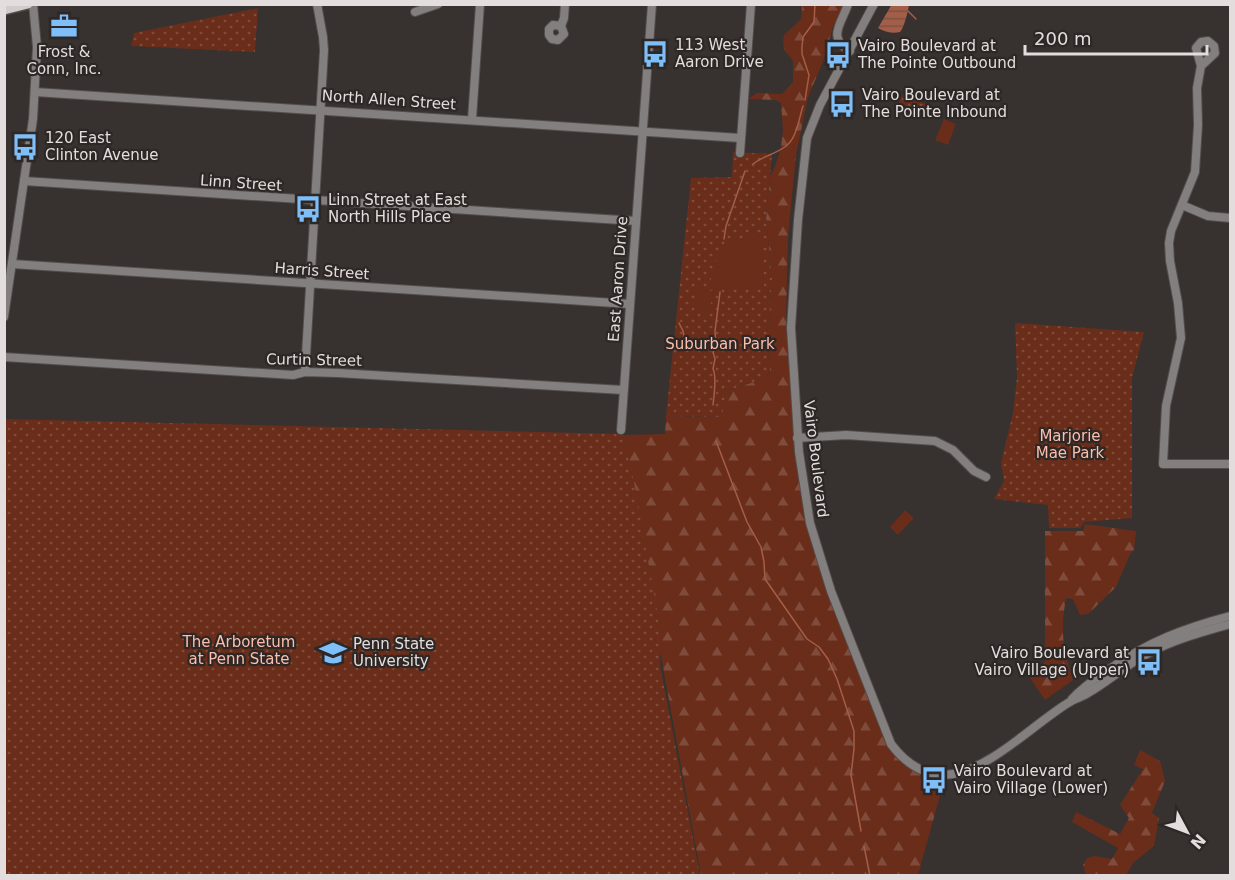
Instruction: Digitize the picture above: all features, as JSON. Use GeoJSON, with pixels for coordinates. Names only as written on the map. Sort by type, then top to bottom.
{"type":"FeatureCollection","features":[{"type":"Feature","properties":{"kind":"main road"},"geometry":{"type":"LineString","coordinates":[[4,10],[28,4]]}},
{"type":"Feature","properties":{"kind":"street"},"geometry":{"type":"LineString","coordinates":[[4,317],[35,92],[37,47],[33,4]]}},
{"type":"Feature","properties":{"kind":"street"},"geometry":{"type":"LineString","coordinates":[[305,372],[324,51],[317,4]]}},
{"type":"Feature","properties":{"kind":"street"},"geometry":{"type":"LineString","coordinates":[[415,12],[438,4]]}},
{"type":"Feature","properties":{"kind":"street"},"geometry":{"type":"LineString","coordinates":[[472,119],[480,4]]}},
{"type":"Feature","properties":{"kind":"street"},"geometry":{"type":"LineString","coordinates":[[561,26],[565,4]]}},
{"type":"Feature","properties":{"kind":"street","name":"East Aaron Drive"},"geometry":{"type":"LineString","coordinates":[[621,430],[652,4]]}},
{"type":"Feature","properties":{"kind":"street"},"geometry":{"type":"LineString","coordinates":[[740,153],[751,4]]}},
{"type":"Feature","properties":{"kind":"street"},"geometry":{"type":"LineString","coordinates":[[848,4],[836,35],[838,43],[850,51]]}},
{"type":"Feature","properties":{"kind":"street","name":"Vairo Boulevard"},"geometry":{"type":"LineString","coordinates":[[874,4],[812,122],[803,163],[791,308],[791,350],[798,438],[807,504],[820,557],[882,726],[891,744],[899,755],[919,770],[950,774],[966,771],[986,761],[1070,702],[1090,693],[1149,653],[1172,642],[1230,624]]}},
{"type":"Feature","properties":{"kind":"street"},"geometry":{"type":"LineString","coordinates":[[1201,66],[1197,88],[1198,125],[1195,172],[1171,231],[1169,243],[1181,339],[1166,406],[1163,464],[1230,464]]}},
{"type":"Feature","properties":{"kind":"street","name":"North Allen Street"},"geometry":{"type":"LineString","coordinates":[[35,92],[740,138]]}},
{"type":"Feature","properties":{"kind":"street","name":"Linn Street"},"geometry":{"type":"LineString","coordinates":[[24,182],[636,221]]}},
{"type":"Feature","properties":{"kind":"street"},"geometry":{"type":"LineString","coordinates":[[1182,205],[1208,216],[1230,218]]}},
{"type":"Feature","properties":{"kind":"street","name":"Harris Street"},"geometry":{"type":"LineString","coordinates":[[12,264],[630,304]]}},
{"type":"Feature","properties":{"kind":"street","name":"Curtin Street"},"geometry":{"type":"LineString","coordinates":[[4,357],[293,375],[305,372],[623,390]]}},
{"type":"Feature","properties":{"kind":"street"},"geometry":{"type":"LineString","coordinates":[[798,438],[846,435],[935,441],[953,450],[974,471],[986,477]]}},
{"type":"Feature","properties":{"kind":"street","name":"Vairo Boulevard"},"geometry":{"type":"LineString","coordinates":[[1070,702],[1084,686],[1145,646],[1182,629],[1230,616]]}},
{"type":"Feature","properties":{"kind":"green space"},"geometry":{"type":"Polygon","coordinates":[[[802,5],[844,5],[833,27],[822,64],[808,97],[796,155],[788,236],[786,318],[798,434],[811,524],[842,616],[892,747],[905,762],[946,774],[918,875],[701,875],[622,442],[622,435],[665,434],[666,416],[721,417],[726,391],[763,379],[770,372],[767,337],[772,279],[766,218],[770,176],[781,147],[783,130],[781,103],[776,100],[748,99],[757,93],[782,94],[793,82],[793,61],[784,49],[783,42],[784,35],[801,19],[802,5]]]}},
{"type":"Feature","properties":{"kind":"green space"},"geometry":{"type":"Polygon","coordinates":[[[258,8],[255,52],[131,46],[134,33],[258,8]]]}},
{"type":"Feature","properties":{"kind":"green space"},"geometry":{"type":"Polygon","coordinates":[[[903,94],[914,101],[925,104],[926,107],[920,119],[896,109],[903,94]]]}},
{"type":"Feature","properties":{"kind":"green space"},"geometry":{"type":"Polygon","coordinates":[[[944,119],[956,124],[948,145],[935,140],[944,119]]]}},
{"type":"Feature","properties":{"kind":"green space","name":"Suburban Park"},"geometry":{"type":"Polygon","coordinates":[[[733,152],[772,154],[766,218],[772,279],[767,337],[770,372],[763,379],[726,391],[722,417],[666,416],[691,178],[732,177],[733,152]]]}},
{"type":"Feature","properties":{"kind":"green space"},"geometry":{"type":"Polygon","coordinates":[[[761,235],[764,286],[761,289],[713,289],[712,271],[722,252],[739,239],[761,235]]]}},
{"type":"Feature","properties":{"kind":"green space"},"geometry":{"type":"Polygon","coordinates":[[[698,289],[713,291],[709,316],[694,313],[698,289]]]}},
{"type":"Feature","properties":{"kind":"green space","name":"Marjorie Mae Park"},"geometry":{"type":"Polygon","coordinates":[[[1015,323],[1144,332],[1132,378],[1132,518],[1084,522],[1080,528],[1049,528],[1048,505],[994,499],[1004,481],[1001,463],[1013,413],[1017,377],[1015,323]]]}},
{"type":"Feature","properties":{"kind":"green space","name":"The Arboretum at Penn State"},"geometry":{"type":"Polygon","coordinates":[[[5,419],[622,434],[633,479],[655,597],[660,637],[660,665],[700,875],[5,875],[5,419]]]}},
{"type":"Feature","properties":{"kind":"green space"},"geometry":{"type":"Polygon","coordinates":[[[905,510],[914,518],[898,535],[890,527],[905,510]]]}},
{"type":"Feature","properties":{"kind":"green space"},"geometry":{"type":"Polygon","coordinates":[[[1085,524],[1136,531],[1134,550],[1130,554],[1116,587],[1088,614],[1080,615],[1073,599],[1066,598],[1063,640],[1073,680],[1045,700],[1030,678],[1045,661],[1045,531],[1083,531],[1085,524]]]}},
{"type":"Feature","properties":{"kind":"green space"},"geometry":{"type":"Polygon","coordinates":[[[1140,750],[1160,761],[1165,781],[1152,813],[1159,818],[1154,846],[1133,863],[1126,875],[1086,875],[1083,865],[1087,858],[1094,856],[1112,859],[1118,848],[1072,822],[1076,812],[1120,834],[1129,818],[1120,805],[1143,769],[1134,765],[1140,750]]]}},
{"type":"Feature","properties":{"kind":"shaded area"},"geometry":{"type":"Polygon","coordinates":[[[892,4],[909,5],[900,32],[895,33],[878,28],[892,4]]]}},
{"type":"Feature","properties":{"kind":"waterway"},"geometry":{"type":"LineString","coordinates":[[805,100],[809,75],[802,54],[803,37],[814,22],[815,4]]}},
{"type":"Feature","properties":{"kind":"waterway"},"geometry":{"type":"LineString","coordinates":[[908,11],[916,19]]}},
{"type":"Feature","properties":{"kind":"waterway"},"geometry":{"type":"LineString","coordinates":[[753,164],[782,149],[790,142],[803,106]]}},
{"type":"Feature","properties":{"kind":"waterway"},"geometry":{"type":"LineString","coordinates":[[724,239],[726,226],[745,171]]}},
{"type":"Feature","properties":{"kind":"waterway"},"geometry":{"type":"LineString","coordinates":[[713,405],[715,381],[713,352],[716,347],[715,331],[720,292]]}},
{"type":"Feature","properties":{"kind":"waterway"},"geometry":{"type":"LineString","coordinates":[[679,323],[687,351]]}},
{"type":"Feature","properties":{"kind":"waterway"},"geometry":{"type":"LineString","coordinates":[[716,441],[747,522],[761,547],[765,579],[807,639],[819,647],[828,659],[837,679],[854,731],[851,775],[861,831]]}},
{"type":"Feature","properties":{"kind":"waterway"},"geometry":{"type":"LineString","coordinates":[[864,846],[870,876]]}},
{"type":"Feature","properties":{"kind":"place","name":"Frost & Conn, Inc."},"geometry":{"type":"Point","coordinates":[64,26]}},
{"type":"Feature","properties":{"kind":"place","name":"113 West Aaron Drive"},"geometry":{"type":"Point","coordinates":[655,54]}},
{"type":"Feature","properties":{"kind":"place","name":"Vairo Boulevard at The Pointe Outbound"},"geometry":{"type":"Point","coordinates":[838,55]}},
{"type":"Feature","properties":{"kind":"place","name":"Vairo Boulevard at The Pointe Inbound"},"geometry":{"type":"Point","coordinates":[842,104]}},
{"type":"Feature","properties":{"kind":"place","name":"120 East Clinton Avenue"},"geometry":{"type":"Point","coordinates":[25,147]}},
{"type":"Feature","properties":{"kind":"place","name":"Linn Street at East North Hills Place"},"geometry":{"type":"Point","coordinates":[308,209]}},
{"type":"Feature","properties":{"kind":"place","name":"Penn State University"},"geometry":{"type":"Point","coordinates":[333,653]}},
{"type":"Feature","properties":{"kind":"place","name":"Vairo Boulevard at Vairo Village (Upper)"},"geometry":{"type":"Point","coordinates":[1149,662]}},
{"type":"Feature","properties":{"kind":"place","name":"Vairo Boulevard at Vairo Village (Lower)"},"geometry":{"type":"Point","coordinates":[934,780]}}]}
